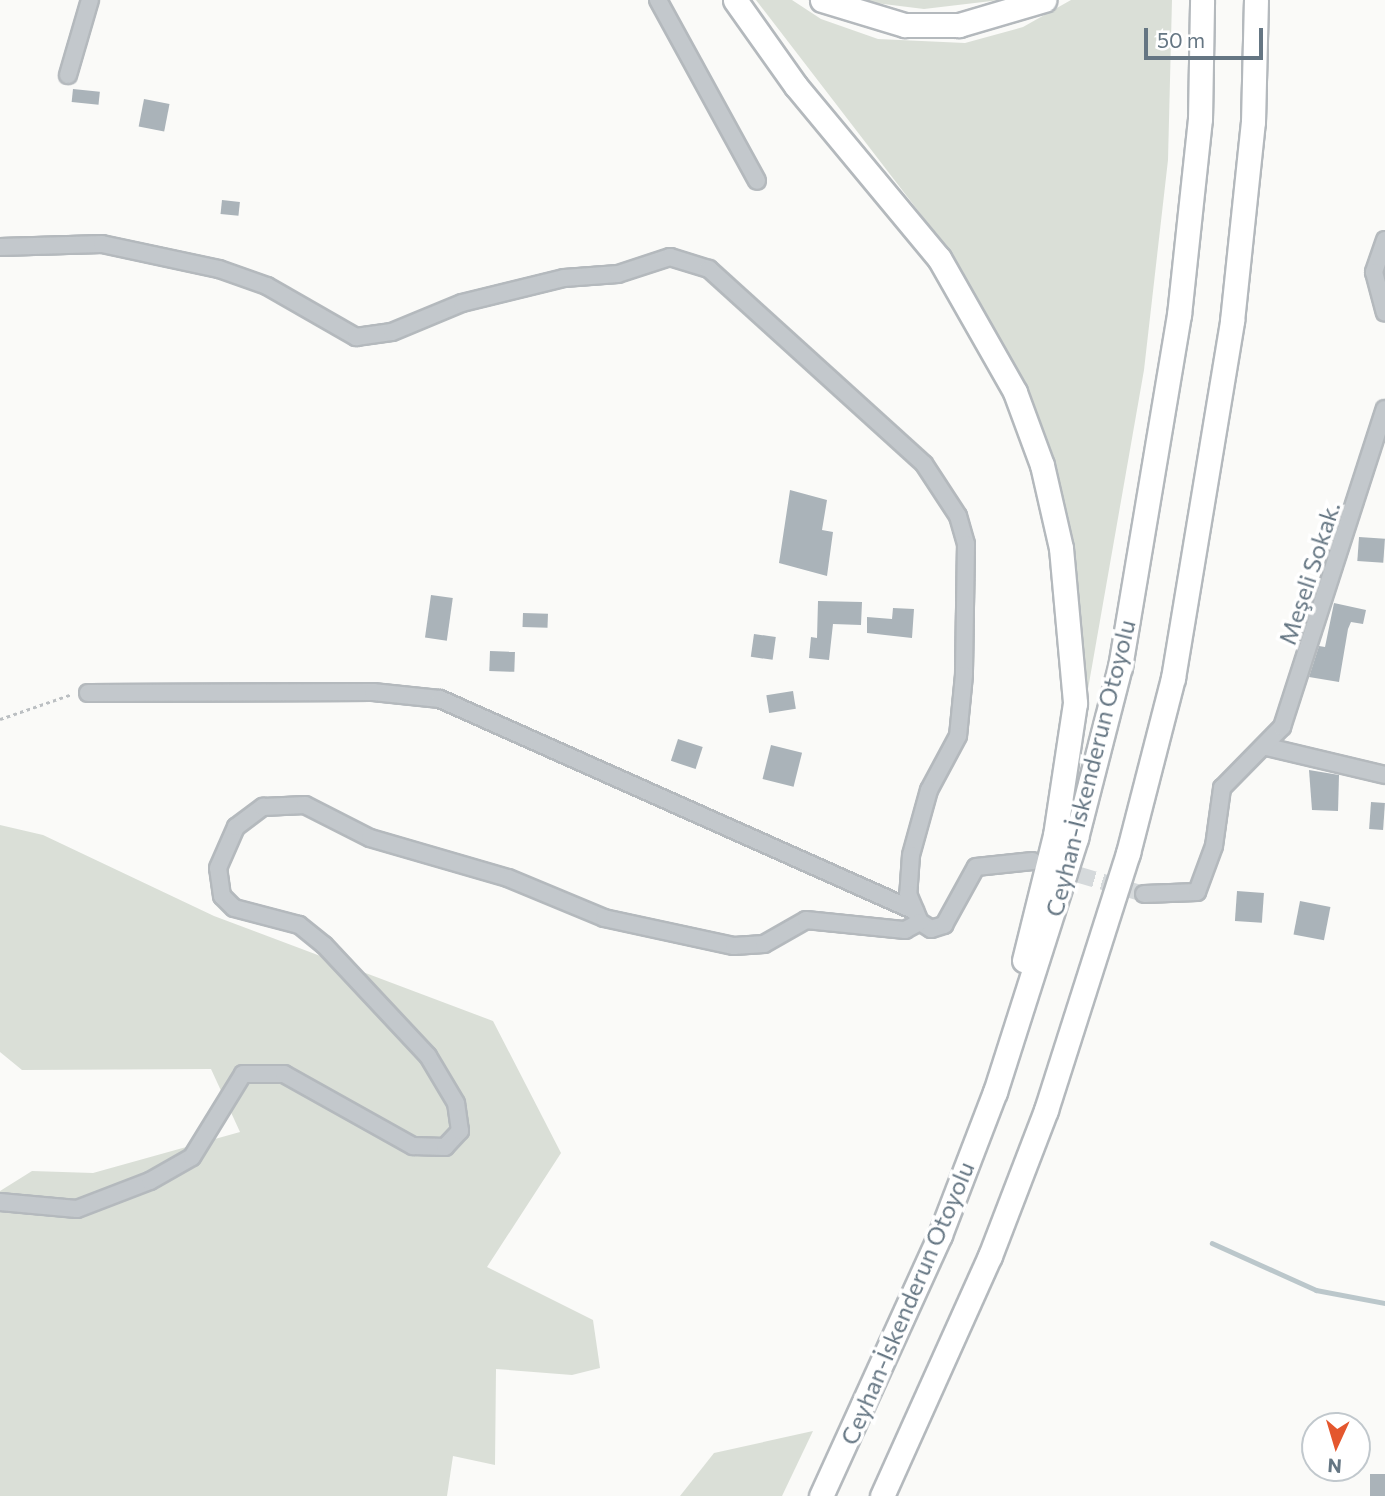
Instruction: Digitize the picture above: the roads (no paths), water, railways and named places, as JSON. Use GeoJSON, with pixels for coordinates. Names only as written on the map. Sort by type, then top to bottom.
{"type":"FeatureCollection","features":[{"type":"Feature","properties":{"kind":"highway"},"geometry":{"type":"LineString","coordinates":[[735,0],[939,258],[980,323],[1037,453],[1061,548],[1075,703],[1065,779],[1020,974],[940,1236]]}},
{"type":"Feature","properties":{"kind":"highway"},"geometry":{"type":"LineString","coordinates":[[822,0],[905,25],[959,25],[1044,0]]}},
{"type":"Feature","properties":{"kind":"highway","name":"Ceyhan-İskenderun Otoyolu"},"geometry":{"type":"LineString","coordinates":[[821,1496],[940,1236],[1037,966],[1120,667],[1179,315],[1199,119],[1202,0]]}},
{"type":"Feature","properties":{"kind":"highway"},"geometry":{"type":"LineString","coordinates":[[882,1496],[1032,1147],[1128,853],[1173,678],[1205,505],[1253,122],[1258,0]]}},
{"type":"Feature","properties":{"kind":"street"},"geometry":{"type":"LineString","coordinates":[[68,75],[90,0]]}},
{"type":"Feature","properties":{"kind":"street"},"geometry":{"type":"LineString","coordinates":[[658,0],[757,181]]}},
{"type":"Feature","properties":{"kind":"street"},"geometry":{"type":"LineString","coordinates":[[1385,240],[1374,272],[1385,313]]}},
{"type":"Feature","properties":{"kind":"street"},"geometry":{"type":"LineString","coordinates":[[0,247],[102,244],[219,269],[267,286],[356,337],[392,332],[461,303],[564,278],[618,274],[670,257],[709,269],[924,464],[958,516],[967,556],[963,687],[957,736],[929,790],[911,855],[908,894],[918,917]]}},
{"type":"Feature","properties":{"kind":"street","name":"Meşeli Sokak."},"geometry":{"type":"LineString","coordinates":[[1267,747],[1297,684],[1385,410]]}},
{"type":"Feature","properties":{"kind":"street"},"geometry":{"type":"LineString","coordinates":[[88,693],[373,691],[440,699],[918,917],[931,929],[944,925],[976,867],[1034,861]]}},
{"type":"Feature","properties":{"kind":"street"},"geometry":{"type":"LineString","coordinates":[[1144,894],[1197,892],[1214,846],[1222,788],[1230,774],[1267,747],[1385,775]]}},
{"type":"Feature","properties":{"kind":"street"},"geometry":{"type":"LineString","coordinates":[[0,1202],[77,1209],[150,1181],[192,1157],[243,1074],[284,1073],[413,1146],[445,1147],[460,1131],[456,1103],[428,1056],[324,945],[299,925],[234,908],[222,896],[218,868],[236,827],[263,807],[305,805],[370,838],[508,878],[604,918],[734,946],[764,944],[806,920],[905,930],[918,917]]}},
{"type":"Feature","properties":{"kind":"waterway"},"geometry":{"type":"LineString","coordinates":[[1212,1243],[1316,1290],[1385,1303]]}},
{"type":"Feature","properties":{"kind":"tunnel"},"geometry":{"type":"LineString","coordinates":[[1056,868],[1144,894]]}}]}
